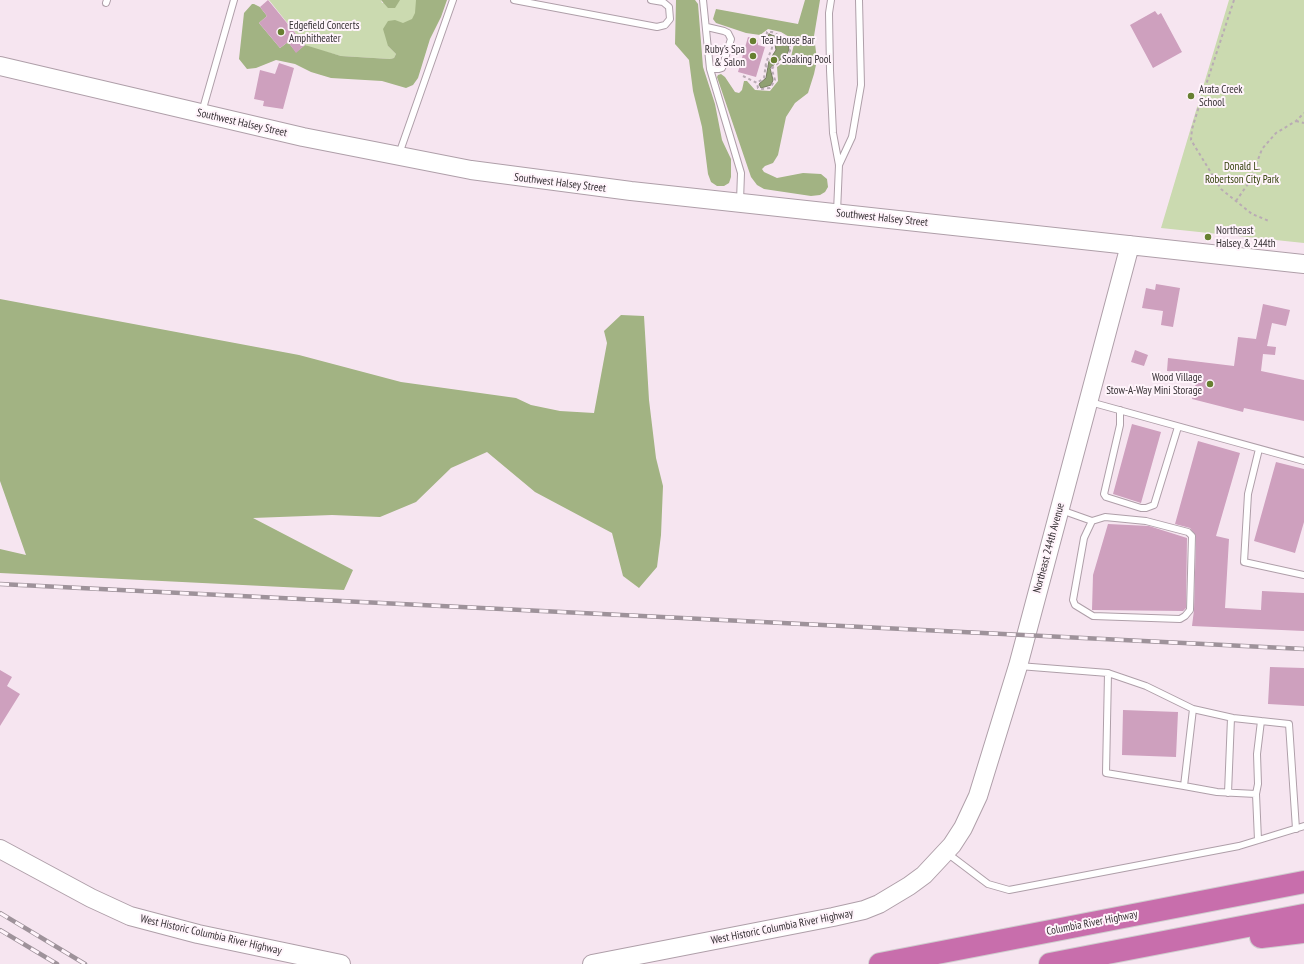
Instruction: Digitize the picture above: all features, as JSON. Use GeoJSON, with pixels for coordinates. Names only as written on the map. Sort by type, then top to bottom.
{"type":"FeatureCollection","features":[{"type":"Feature","properties":{"kind":"highway"},"geometry":{"type":"LineString","coordinates":[[1184,904],[1258,877],[1304,866]]}},
{"type":"Feature","properties":{"kind":"highway","name":"Columbia River Highway"},"geometry":{"type":"LineString","coordinates":[[880,964],[1304,882]]}},
{"type":"Feature","properties":{"kind":"highway"},"geometry":{"type":"LineString","coordinates":[[1050,964],[1304,915]]}},
{"type":"Feature","properties":{"kind":"highway"},"geometry":{"type":"LineString","coordinates":[[1178,940],[1261,937],[1304,932]]}},
{"type":"Feature","properties":{"kind":"street","name":"Southwest Halsey Street"},"geometry":{"type":"LineString","coordinates":[[0,66],[201,114],[398,158],[471,170],[566,184],[1304,264]]}},
{"type":"Feature","properties":{"kind":"street","name":"Northeast 244th Avenue"},"geometry":{"type":"LineString","coordinates":[[949,848],[963,828],[978,796],[1018,666],[1130,245]]}},
{"type":"Feature","properties":{"kind":"street","name":"West Historic Columbia River Highway"},"geometry":{"type":"LineString","coordinates":[[592,964],[833,918],[864,910],[879,904],[909,886],[924,875],[949,848]]}},
{"type":"Feature","properties":{"kind":"street","name":"West Historic Columbia River Highway"},"geometry":{"type":"LineString","coordinates":[[0,849],[91,898],[130,916],[191,933],[341,964]]}},
{"type":"Feature","properties":{"kind":"lane"},"geometry":{"type":"LineString","coordinates":[[201,114],[234,0]]}},
{"type":"Feature","properties":{"kind":"lane"},"geometry":{"type":"LineString","coordinates":[[398,158],[406,130],[452,0]]}},
{"type":"Feature","properties":{"kind":"lane"},"geometry":{"type":"LineString","coordinates":[[514,0],[657,27],[665,25],[671,15],[669,7],[663,2],[651,0]]}},
{"type":"Feature","properties":{"kind":"lane"},"geometry":{"type":"LineString","coordinates":[[703,0],[710,69],[741,173],[740,203]]}},
{"type":"Feature","properties":{"kind":"lane"},"geometry":{"type":"LineString","coordinates":[[831,0],[829,13],[830,86],[833,133],[839,165],[837,213]]}},
{"type":"Feature","properties":{"kind":"lane"},"geometry":{"type":"LineString","coordinates":[[839,165],[852,137],[861,85],[859,0]]}},
{"type":"Feature","properties":{"kind":"lane"},"geometry":{"type":"LineString","coordinates":[[707,28],[724,31],[731,39],[722,68],[710,69]]}},
{"type":"Feature","properties":{"kind":"lane"},"geometry":{"type":"LineString","coordinates":[[1089,401],[1304,461]]}},
{"type":"Feature","properties":{"kind":"lane"},"geometry":{"type":"LineString","coordinates":[[1120,410],[1120,425],[1104,494],[1106,497],[1141,508],[1154,505],[1178,426]]}},
{"type":"Feature","properties":{"kind":"lane"},"geometry":{"type":"LineString","coordinates":[[1259,449],[1248,494],[1244,562],[1304,575]]}},
{"type":"Feature","properties":{"kind":"lane"},"geometry":{"type":"LineString","coordinates":[[1059,509],[1092,521],[1106,518],[1146,521],[1188,532],[1192,536],[1190,610],[1185,616],[1180,619],[1093,616],[1075,605],[1073,600],[1084,538],[1092,521]]}},
{"type":"Feature","properties":{"kind":"lane"},"geometry":{"type":"LineString","coordinates":[[1018,666],[1108,673],[1146,686],[1193,709],[1231,718],[1289,724],[1296,828]]}},
{"type":"Feature","properties":{"kind":"lane"},"geometry":{"type":"LineString","coordinates":[[1108,673],[1106,773],[1228,793],[1256,794]]}},
{"type":"Feature","properties":{"kind":"lane"},"geometry":{"type":"LineString","coordinates":[[1184,786],[1193,709]]}},
{"type":"Feature","properties":{"kind":"lane"},"geometry":{"type":"LineString","coordinates":[[1228,793],[1231,718]]}},
{"type":"Feature","properties":{"kind":"lane"},"geometry":{"type":"LineString","coordinates":[[1258,840],[1256,794],[1261,721]]}},
{"type":"Feature","properties":{"kind":"lane"},"geometry":{"type":"LineString","coordinates":[[949,848],[988,884],[1009,890],[1231,848],[1304,826]]}},
{"type":"Feature","properties":{"kind":"path"},"geometry":{"type":"LineString","coordinates":[[1234,0],[1191,140],[1221,189],[1252,214],[1269,221]]}},
{"type":"Feature","properties":{"kind":"path"},"geometry":{"type":"LineString","coordinates":[[757,83],[764,78],[772,48],[772,45],[766,41],[766,35],[769,31],[788,40],[791,46],[788,56],[772,68]]}},
{"type":"Feature","properties":{"kind":"path"},"geometry":{"type":"LineString","coordinates":[[766,66],[772,68]]}},
{"type":"Feature","properties":{"kind":"path"},"geometry":{"type":"LineString","coordinates":[[743,76],[757,83],[758,88],[770,88],[775,80],[772,68]]}},
{"type":"Feature","properties":{"kind":"path"},"geometry":{"type":"LineString","coordinates":[[1236,201],[1250,181],[1262,149],[1276,133],[1296,122],[1304,113]]}},
{"type":"Feature","properties":{"kind":"path"},"geometry":{"type":"LineString","coordinates":[[1296,122],[1304,123]]}},
{"type":"Feature","properties":{"kind":"green space"},"geometry":{"type":"Polygon","coordinates":[[[269,0],[381,0],[382,3],[391,0],[442,0],[388,46],[396,54],[394,58],[390,59],[341,56],[305,45],[269,0]]]}},
{"type":"Feature","properties":{"kind":"green space","name":"Donald L. Robertson City Park"},"geometry":{"type":"Polygon","coordinates":[[[1229,0],[1304,0],[1304,243],[1161,228],[1229,0]]]}},
{"type":"Feature","properties":{"kind":"shaded area"},"geometry":{"type":"Polygon","coordinates":[[[381,0],[400,0],[395,8],[388,8],[381,0]]]}},
{"type":"Feature","properties":{"kind":"shaded area"},"geometry":{"type":"Polygon","coordinates":[[[416,0],[447,0],[441,17],[430,39],[418,78],[413,85],[406,88],[382,81],[331,78],[311,72],[295,64],[276,60],[256,68],[247,69],[239,59],[244,13],[252,4],[260,7],[267,16],[259,23],[280,48],[288,42],[296,52],[305,45],[341,56],[394,58],[396,54],[388,46],[383,29],[388,21],[395,20],[403,23],[412,19],[415,13],[416,0]]]}},
{"type":"Feature","properties":{"kind":"shaded area"},"geometry":{"type":"Polygon","coordinates":[[[676,0],[695,0],[698,4],[703,67],[715,104],[722,140],[731,159],[731,177],[729,183],[724,186],[717,186],[711,182],[708,174],[702,127],[693,91],[689,60],[675,44],[676,0]]]}},
{"type":"Feature","properties":{"kind":"shaded area"},"geometry":{"type":"Polygon","coordinates":[[[805,0],[820,0],[814,36],[817,60],[814,74],[808,93],[795,103],[786,117],[778,155],[773,163],[762,169],[764,172],[777,178],[803,173],[821,174],[827,179],[828,187],[825,192],[820,195],[811,196],[764,189],[757,185],[751,177],[717,77],[721,74],[725,77],[735,92],[739,93],[742,90],[744,81],[747,81],[755,90],[770,91],[778,81],[777,67],[791,57],[794,44],[791,38],[781,32],[768,29],[760,35],[746,33],[716,23],[713,19],[716,9],[798,24],[805,0]]]}},
{"type":"Feature","properties":{"kind":"shaded area","name":"Soaking Pool"},"geometry":{"type":"Polygon","coordinates":[[[769,34],[785,40],[788,44],[789,50],[787,54],[770,68],[773,80],[771,85],[761,88],[759,84],[766,78],[769,61],[776,50],[775,44],[768,37],[769,34]]]}},
{"type":"Feature","properties":{"kind":"shaded area"},"geometry":{"type":"Polygon","coordinates":[[[0,299],[299,355],[401,382],[516,398],[531,405],[560,411],[594,413],[607,343],[604,331],[621,315],[644,316],[649,400],[656,458],[663,486],[661,535],[657,567],[639,588],[623,576],[612,533],[535,492],[487,452],[451,468],[416,502],[380,517],[332,515],[253,518],[353,570],[344,590],[0,573],[0,549],[26,555],[0,481],[0,299]]]}},
{"type":"Feature","properties":{"kind":"building","name":"Edgefield Concerts Amphitheater"},"geometry":{"type":"Polygon","coordinates":[[[268,0],[305,45],[296,53],[288,42],[280,48],[259,23],[267,16],[260,7],[268,0]]]}},
{"type":"Feature","properties":{"kind":"building"},"geometry":{"type":"Polygon","coordinates":[[[1155,11],[1158,15],[1161,13],[1182,52],[1153,68],[1130,25],[1155,11]]]}},
{"type":"Feature","properties":{"kind":"building","name":"Ruby's Spa & Salon"},"geometry":{"type":"Polygon","coordinates":[[[748,37],[758,40],[758,45],[765,47],[756,77],[738,72],[748,37]]]}},
{"type":"Feature","properties":{"kind":"building"},"geometry":{"type":"Polygon","coordinates":[[[279,63],[294,68],[283,109],[263,106],[264,101],[254,99],[260,70],[275,74],[279,63]]]}},
{"type":"Feature","properties":{"kind":"building"},"geometry":{"type":"Polygon","coordinates":[[[1156,284],[1180,288],[1173,327],[1161,325],[1163,311],[1142,308],[1146,288],[1155,290],[1156,284]]]}},
{"type":"Feature","properties":{"kind":"building"},"geometry":{"type":"Polygon","coordinates":[[[1263,304],[1290,310],[1286,326],[1272,323],[1267,346],[1276,347],[1275,355],[1263,354],[1261,371],[1304,380],[1304,421],[1244,408],[1243,412],[1192,399],[1198,374],[1167,371],[1168,358],[1234,366],[1238,337],[1256,339],[1263,304]]]}},
{"type":"Feature","properties":{"kind":"building"},"geometry":{"type":"Polygon","coordinates":[[[1135,350],[1148,355],[1144,366],[1131,362],[1135,350]]]}},
{"type":"Feature","properties":{"kind":"building"},"geometry":{"type":"Polygon","coordinates":[[[1132,424],[1161,432],[1141,503],[1113,494],[1132,424]]]}},
{"type":"Feature","properties":{"kind":"building"},"geometry":{"type":"Polygon","coordinates":[[[1198,441],[1240,453],[1216,536],[1229,539],[1225,608],[1261,610],[1262,591],[1304,593],[1304,631],[1192,626],[1194,610],[1196,536],[1190,528],[1175,524],[1198,441]]]}},
{"type":"Feature","properties":{"kind":"building"},"geometry":{"type":"Polygon","coordinates":[[[1276,462],[1304,469],[1304,522],[1295,553],[1254,541],[1276,462]]]}},
{"type":"Feature","properties":{"kind":"building"},"geometry":{"type":"Polygon","coordinates":[[[1108,524],[1149,526],[1187,538],[1186,608],[1183,611],[1092,610],[1093,575],[1108,524]]]}},
{"type":"Feature","properties":{"kind":"building"},"geometry":{"type":"Polygon","coordinates":[[[1270,667],[1304,668],[1304,706],[1268,704],[1270,667]]]}},
{"type":"Feature","properties":{"kind":"building"},"geometry":{"type":"Polygon","coordinates":[[[0,670],[12,677],[7,686],[20,694],[0,726],[0,670]]]}},
{"type":"Feature","properties":{"kind":"building"},"geometry":{"type":"Polygon","coordinates":[[[1123,710],[1178,712],[1176,757],[1122,755],[1123,710]]]}},
{"type":"Feature","properties":{"kind":"railway"},"geometry":{"type":"LineString","coordinates":[[0,584],[1304,649]]}},
{"type":"Feature","properties":{"kind":"railway"},"geometry":{"type":"LineString","coordinates":[[0,913],[85,964]]}},
{"type":"Feature","properties":{"kind":"railway"},"geometry":{"type":"LineString","coordinates":[[0,930],[57,964]]}},
{"type":"Feature","properties":{"kind":"place","name":"Edgefield Concerts Amphitheater"},"geometry":{"type":"Point","coordinates":[281,32]}},
{"type":"Feature","properties":{"kind":"place","name":"Tea House Bar"},"geometry":{"type":"Point","coordinates":[753,41]}},
{"type":"Feature","properties":{"kind":"place","name":"Ruby's Spa & Salon"},"geometry":{"type":"Point","coordinates":[753,56]}},
{"type":"Feature","properties":{"kind":"place","name":"Soaking Pool"},"geometry":{"type":"Point","coordinates":[774,60]}},
{"type":"Feature","properties":{"kind":"place","name":"Arata Creek School"},"geometry":{"type":"Point","coordinates":[1191,96]}},
{"type":"Feature","properties":{"kind":"place","name":"Northeast Halsey & 244th"},"geometry":{"type":"Point","coordinates":[1208,237]}},
{"type":"Feature","properties":{"kind":"place","name":"Wood Village Stow-A-Way Mini Storage"},"geometry":{"type":"Point","coordinates":[1210,384]}}]}
